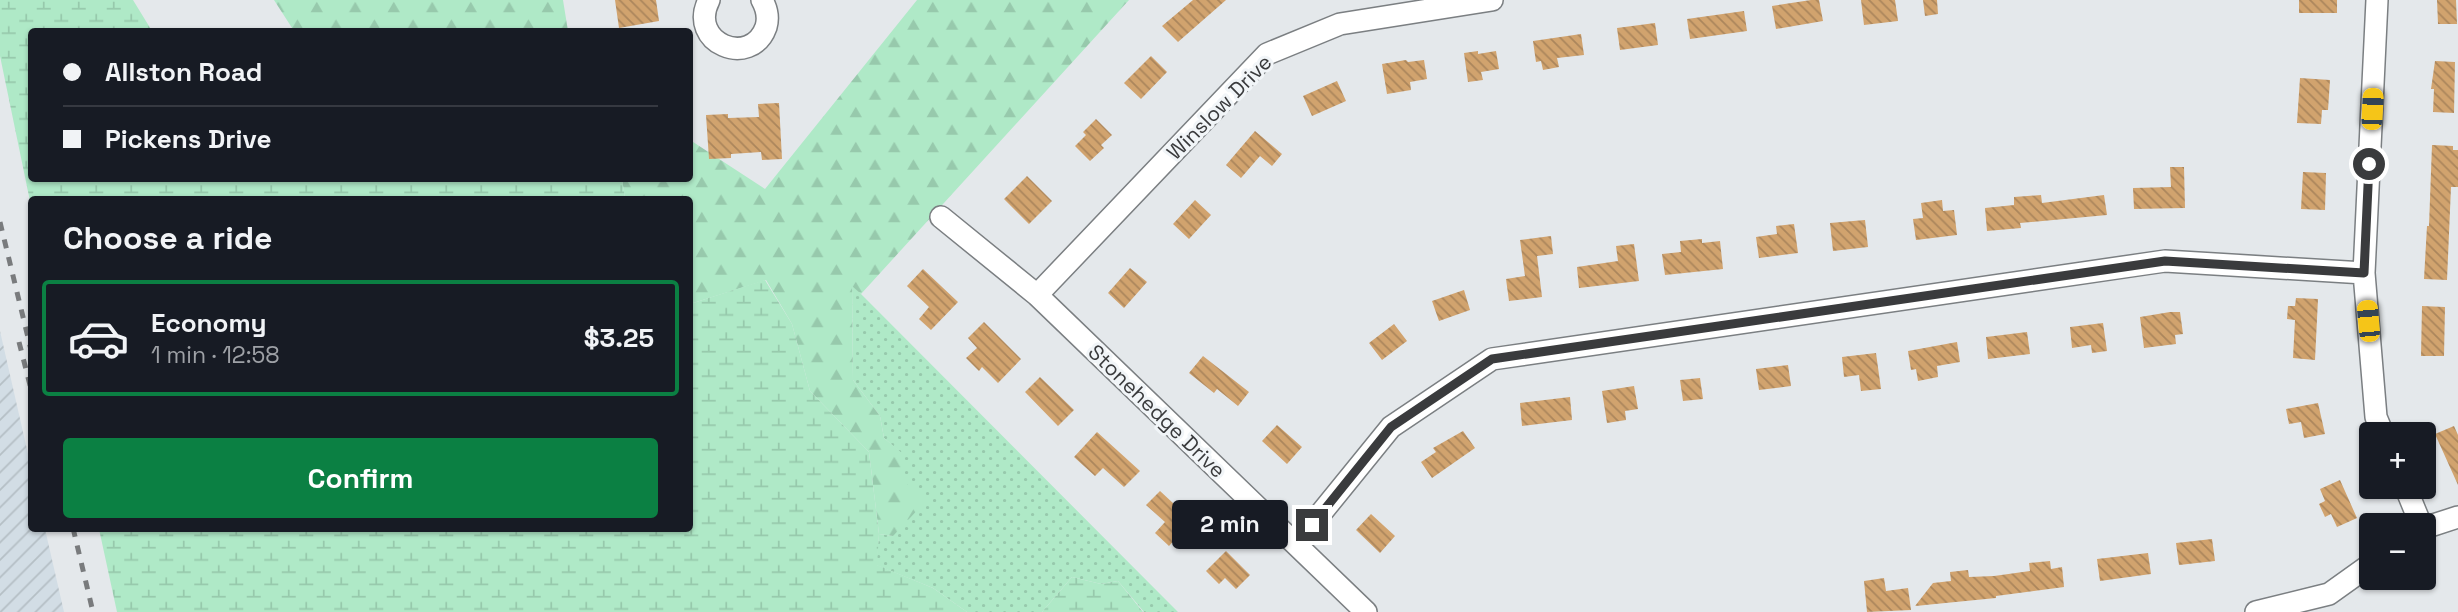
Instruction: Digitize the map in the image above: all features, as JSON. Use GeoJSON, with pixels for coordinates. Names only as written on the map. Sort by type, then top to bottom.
{"type":"FeatureCollection","features":[{"type":"Feature","properties":{"kind":"street"},"geometry":{"type":"LineString","coordinates":[[709,0],[705,11],[707,31],[721,45],[731,48],[751,45],[764,31],[768,13],[762,0]]}},
{"type":"Feature","properties":{"kind":"street","name":"Winslow Drive"},"geometry":{"type":"LineString","coordinates":[[1037,295],[1267,54],[1340,24],[1492,0]]}},
{"type":"Feature","properties":{"kind":"street"},"geometry":{"type":"LineString","coordinates":[[2377,0],[2364,273],[2377,422]]}},
{"type":"Feature","properties":{"kind":"street","name":"Stonehedge Drive"},"geometry":{"type":"LineString","coordinates":[[941,217],[1037,295],[1366,612]]}},
{"type":"Feature","properties":{"kind":"street"},"geometry":{"type":"LineString","coordinates":[[1296,544],[1391,427],[1492,359],[2165,261],[2364,273]]}},
{"type":"Feature","properties":{"kind":"street"},"geometry":{"type":"LineString","coordinates":[[2436,523],[2458,517]]}},
{"type":"Feature","properties":{"kind":"street"},"geometry":{"type":"LineString","coordinates":[[2256,612],[2329,594],[2359,573]]}},
{"type":"Feature","properties":{"kind":"shaded area"},"geometry":{"type":"Polygon","coordinates":[[[0,331],[28,454],[28,532],[46,532],[64,612],[0,612],[0,331]]]}},
{"type":"Feature","properties":{"kind":"green space"},"geometry":{"type":"Polygon","coordinates":[[[0,0],[133,0],[150,28],[28,28],[28,182],[623,182],[625,196],[29,196],[0,56],[0,0]]]}},
{"type":"Feature","properties":{"kind":"green space"},"geometry":{"type":"Polygon","coordinates":[[[274,0],[563,0],[568,28],[292,28],[274,0]]]}},
{"type":"Feature","properties":{"kind":"green space"},"geometry":{"type":"Polygon","coordinates":[[[917,0],[1129,0],[861,294],[852,286],[853,380],[880,416],[884,438],[903,454],[903,480],[925,502],[893,536],[879,534],[869,452],[810,391],[792,324],[766,280],[693,303],[693,196],[625,196],[622,182],[693,182],[693,142],[765,189],[917,0]]]}},
{"type":"Feature","properties":{"kind":"green space"},"geometry":{"type":"Polygon","coordinates":[[[765,280],[792,324],[810,391],[869,452],[879,534],[877,565],[933,588],[967,612],[117,612],[100,532],[693,532],[693,303],[765,280]]]}},
{"type":"Feature","properties":{"kind":"green space"},"geometry":{"type":"Polygon","coordinates":[[[852,284],[1178,612],[1144,612],[1118,581],[1101,584],[1072,577],[1042,612],[967,612],[933,588],[876,565],[879,534],[893,536],[903,480],[902,454],[884,438],[880,416],[853,380],[852,284]]]}},
{"type":"Feature","properties":{"kind":"green space"},"geometry":{"type":"Polygon","coordinates":[[[1072,577],[1101,584],[1118,581],[1143,612],[1042,612],[1072,577]]]}},
{"type":"Feature","properties":{"kind":"building"},"geometry":{"type":"Polygon","coordinates":[[[615,0],[656,0],[659,21],[619,28],[615,0]]]}},
{"type":"Feature","properties":{"kind":"building"},"geometry":{"type":"Polygon","coordinates":[[[1193,0],[1226,0],[1178,42],[1162,26],[1193,0]]]}},
{"type":"Feature","properties":{"kind":"building"},"geometry":{"type":"Polygon","coordinates":[[[1819,0],[1823,21],[1776,29],[1772,6],[1819,0]]]}},
{"type":"Feature","properties":{"kind":"building"},"geometry":{"type":"Polygon","coordinates":[[[1861,0],[1895,0],[1898,21],[1864,25],[1861,0]]]}},
{"type":"Feature","properties":{"kind":"building"},"geometry":{"type":"Polygon","coordinates":[[[1923,0],[1937,0],[1938,14],[1925,16],[1923,0]]]}},
{"type":"Feature","properties":{"kind":"building"},"geometry":{"type":"Polygon","coordinates":[[[2299,0],[2337,0],[2337,13],[2299,13],[2299,0]]]}},
{"type":"Feature","properties":{"kind":"building"},"geometry":{"type":"Polygon","coordinates":[[[2437,0],[2456,0],[2457,24],[2438,24],[2437,0]]]}},
{"type":"Feature","properties":{"kind":"building"},"geometry":{"type":"Polygon","coordinates":[[[1744,11],[1747,31],[1690,39],[1687,19],[1744,11]]]}},
{"type":"Feature","properties":{"kind":"building"},"geometry":{"type":"Polygon","coordinates":[[[1655,23],[1658,45],[1620,50],[1617,28],[1655,23]]]}},
{"type":"Feature","properties":{"kind":"building"},"geometry":{"type":"Polygon","coordinates":[[[1581,34],[1584,55],[1557,58],[1559,67],[1543,70],[1541,61],[1536,62],[1533,41],[1581,34]]]}},
{"type":"Feature","properties":{"kind":"building"},"geometry":{"type":"Polygon","coordinates":[[[1478,51],[1478,54],[1496,51],[1499,69],[1481,72],[1483,80],[1468,82],[1464,53],[1478,51]]]}},
{"type":"Feature","properties":{"kind":"building"},"geometry":{"type":"Polygon","coordinates":[[[1151,56],[1167,72],[1141,99],[1124,83],[1151,56]]]}},
{"type":"Feature","properties":{"kind":"building"},"geometry":{"type":"Polygon","coordinates":[[[1424,60],[1427,79],[1410,82],[1411,90],[1387,94],[1382,64],[1424,60]]]}},
{"type":"Feature","properties":{"kind":"building"},"geometry":{"type":"Polygon","coordinates":[[[2435,61],[2455,62],[2454,113],[2433,112],[2434,89],[2431,89],[2435,61]]]}},
{"type":"Feature","properties":{"kind":"building"},"geometry":{"type":"Polygon","coordinates":[[[2300,78],[2330,80],[2328,110],[2322,110],[2321,124],[2297,123],[2300,78]]]}},
{"type":"Feature","properties":{"kind":"building"},"geometry":{"type":"Polygon","coordinates":[[[1337,81],[1346,101],[1312,116],[1303,96],[1337,81]]]}},
{"type":"Feature","properties":{"kind":"building"},"geometry":{"type":"Polygon","coordinates":[[[779,103],[782,159],[762,160],[761,152],[709,159],[706,115],[728,114],[728,118],[759,117],[758,104],[779,103]]]}},
{"type":"Feature","properties":{"kind":"building"},"geometry":{"type":"Polygon","coordinates":[[[1096,119],[1112,135],[1101,145],[1104,148],[1090,161],[1075,146],[1086,135],[1083,132],[1096,119]]]}},
{"type":"Feature","properties":{"kind":"building"},"geometry":{"type":"Polygon","coordinates":[[[1255,131],[1282,154],[1272,166],[1260,156],[1241,178],[1226,165],[1255,131]]]}},
{"type":"Feature","properties":{"kind":"building"},"geometry":{"type":"Polygon","coordinates":[[[2432,145],[2453,146],[2453,150],[2458,150],[2458,187],[2451,187],[2447,280],[2424,279],[2432,145]]]}},
{"type":"Feature","properties":{"kind":"building"},"geometry":{"type":"Polygon","coordinates":[[[2170,167],[2184,167],[2185,208],[2134,209],[2133,188],[2171,187],[2170,167]]]}},
{"type":"Feature","properties":{"kind":"building"},"geometry":{"type":"Polygon","coordinates":[[[2303,172],[2326,173],[2325,210],[2301,209],[2303,172]]]}},
{"type":"Feature","properties":{"kind":"building"},"geometry":{"type":"Polygon","coordinates":[[[1027,176],[1052,201],[1029,224],[1004,199],[1027,176]]]}},
{"type":"Feature","properties":{"kind":"building"},"geometry":{"type":"Polygon","coordinates":[[[2041,195],[2042,203],[2104,195],[2107,215],[2020,223],[2021,228],[1987,231],[1985,208],[2014,205],[2014,197],[2041,195]]]}},
{"type":"Feature","properties":{"kind":"building"},"geometry":{"type":"Polygon","coordinates":[[[1195,200],[1211,215],[1189,239],[1173,224],[1195,200]]]}},
{"type":"Feature","properties":{"kind":"building"},"geometry":{"type":"Polygon","coordinates":[[[1942,200],[1943,211],[1954,210],[1957,235],[1916,240],[1913,219],[1923,218],[1921,203],[1942,200]]]}},
{"type":"Feature","properties":{"kind":"building"},"geometry":{"type":"Polygon","coordinates":[[[1865,220],[1868,247],[1833,251],[1830,223],[1865,220]]]}},
{"type":"Feature","properties":{"kind":"building"},"geometry":{"type":"Polygon","coordinates":[[[1794,224],[1798,253],[1759,258],[1756,237],[1777,234],[1776,226],[1794,224]]]}},
{"type":"Feature","properties":{"kind":"building"},"geometry":{"type":"Polygon","coordinates":[[[1551,236],[1553,254],[1537,256],[1542,297],[1509,301],[1506,279],[1525,276],[1520,240],[1551,236]]]}},
{"type":"Feature","properties":{"kind":"building"},"geometry":{"type":"Polygon","coordinates":[[[1702,239],[1702,243],[1720,241],[1723,269],[1665,275],[1662,254],[1681,252],[1680,241],[1702,239]]]}},
{"type":"Feature","properties":{"kind":"building"},"geometry":{"type":"Polygon","coordinates":[[[1634,244],[1639,281],[1579,288],[1577,267],[1618,261],[1616,246],[1634,244]]]}},
{"type":"Feature","properties":{"kind":"building"},"geometry":{"type":"Polygon","coordinates":[[[1130,268],[1147,282],[1124,308],[1108,293],[1130,268]]]}},
{"type":"Feature","properties":{"kind":"building"},"geometry":{"type":"Polygon","coordinates":[[[923,269],[958,302],[931,330],[919,319],[929,307],[907,286],[923,269]]]}},
{"type":"Feature","properties":{"kind":"building"},"geometry":{"type":"Polygon","coordinates":[[[1464,290],[1470,310],[1439,321],[1432,301],[1464,290]]]}},
{"type":"Feature","properties":{"kind":"building"},"geometry":{"type":"Polygon","coordinates":[[[2296,298],[2318,299],[2315,360],[2293,358],[2295,320],[2287,319],[2288,306],[2295,306],[2296,298]]]}},
{"type":"Feature","properties":{"kind":"building"},"geometry":{"type":"Polygon","coordinates":[[[2422,306],[2445,307],[2444,356],[2421,356],[2422,306]]]}},
{"type":"Feature","properties":{"kind":"building"},"geometry":{"type":"Polygon","coordinates":[[[2180,312],[2183,334],[2175,335],[2176,344],[2144,348],[2140,317],[2180,312]]]}},
{"type":"Feature","properties":{"kind":"building"},"geometry":{"type":"Polygon","coordinates":[[[984,322],[1021,359],[998,383],[982,367],[979,371],[966,358],[977,348],[968,338],[984,322]]]}},
{"type":"Feature","properties":{"kind":"building"},"geometry":{"type":"Polygon","coordinates":[[[2103,323],[2107,351],[2092,353],[2091,345],[2072,348],[2070,327],[2103,323]]]}},
{"type":"Feature","properties":{"kind":"building"},"geometry":{"type":"Polygon","coordinates":[[[1394,324],[1407,341],[1382,360],[1369,343],[1394,324]]]}},
{"type":"Feature","properties":{"kind":"building"},"geometry":{"type":"Polygon","coordinates":[[[2027,332],[2030,354],[1988,359],[1986,337],[2027,332]]]}},
{"type":"Feature","properties":{"kind":"building"},"geometry":{"type":"Polygon","coordinates":[[[1957,342],[1960,362],[1937,366],[1938,377],[1918,381],[1916,369],[1911,370],[1908,351],[1957,342]]]}},
{"type":"Feature","properties":{"kind":"building"},"geometry":{"type":"Polygon","coordinates":[[[1876,353],[1881,389],[1861,391],[1859,375],[1844,377],[1842,357],[1876,353]]]}},
{"type":"Feature","properties":{"kind":"building"},"geometry":{"type":"Polygon","coordinates":[[[1203,356],[1249,392],[1238,406],[1217,389],[1214,393],[1189,373],[1203,356]]]}},
{"type":"Feature","properties":{"kind":"building"},"geometry":{"type":"Polygon","coordinates":[[[1788,365],[1791,386],[1759,390],[1756,369],[1788,365]]]}},
{"type":"Feature","properties":{"kind":"building"},"geometry":{"type":"Polygon","coordinates":[[[1040,377],[1074,410],[1058,426],[1025,392],[1040,377]]]}},
{"type":"Feature","properties":{"kind":"building"},"geometry":{"type":"Polygon","coordinates":[[[1700,378],[1703,399],[1683,401],[1680,380],[1700,378]]]}},
{"type":"Feature","properties":{"kind":"building"},"geometry":{"type":"Polygon","coordinates":[[[1634,386],[1638,409],[1625,411],[1626,420],[1607,423],[1602,391],[1634,386]]]}},
{"type":"Feature","properties":{"kind":"building"},"geometry":{"type":"Polygon","coordinates":[[[1570,397],[1572,420],[1522,426],[1520,403],[1570,397]]]}},
{"type":"Feature","properties":{"kind":"building"},"geometry":{"type":"Polygon","coordinates":[[[2318,403],[2325,434],[2304,438],[2301,422],[2289,424],[2286,409],[2318,403]]]}},
{"type":"Feature","properties":{"kind":"building"},"geometry":{"type":"Polygon","coordinates":[[[1277,425],[1302,447],[1287,464],[1262,441],[1277,425]]]}},
{"type":"Feature","properties":{"kind":"building"},"geometry":{"type":"Polygon","coordinates":[[[2454,426],[2458,435],[2458,485],[2436,436],[2436,434],[2454,426]]]}},
{"type":"Feature","properties":{"kind":"building"},"geometry":{"type":"Polygon","coordinates":[[[1463,431],[1475,448],[1432,478],[1421,462],[1436,452],[1433,448],[1463,431]]]}},
{"type":"Feature","properties":{"kind":"building"},"geometry":{"type":"Polygon","coordinates":[[[1097,432],[1140,471],[1124,487],[1103,468],[1095,476],[1074,457],[1097,432]]]}},
{"type":"Feature","properties":{"kind":"building"},"geometry":{"type":"Polygon","coordinates":[[[2340,480],[2357,518],[2337,527],[2331,514],[2325,517],[2319,504],[2325,501],[2320,489],[2340,480]]]}},
{"type":"Feature","properties":{"kind":"building"},"geometry":{"type":"Polygon","coordinates":[[[1160,491],[1201,529],[1187,543],[1179,535],[1169,546],[1155,533],[1165,522],[1146,505],[1160,491]]]}},
{"type":"Feature","properties":{"kind":"building"},"geometry":{"type":"Polygon","coordinates":[[[1371,514],[1395,536],[1380,553],[1356,530],[1371,514]]]}},
{"type":"Feature","properties":{"kind":"building"},"geometry":{"type":"Polygon","coordinates":[[[2212,539],[2215,561],[2179,565],[2176,543],[2212,539]]]}},
{"type":"Feature","properties":{"kind":"building"},"geometry":{"type":"Polygon","coordinates":[[[1226,551],[1250,575],[1236,589],[1225,578],[1219,584],[1206,571],[1226,551]]]}},
{"type":"Feature","properties":{"kind":"building"},"geometry":{"type":"Polygon","coordinates":[[[2148,553],[2151,574],[2100,581],[2097,559],[2148,553]]]}},
{"type":"Feature","properties":{"kind":"building"},"geometry":{"type":"Polygon","coordinates":[[[2050,561],[2051,569],[2062,567],[2064,587],[1996,598],[1915,606],[1933,583],[1951,581],[1950,572],[1968,570],[1969,577],[1994,576],[2030,571],[2029,563],[2050,561]]]}},
{"type":"Feature","properties":{"kind":"building"},"geometry":{"type":"Polygon","coordinates":[[[1884,578],[1886,591],[1908,588],[1911,610],[1867,612],[1864,581],[1884,578]]]}},
{"type":"Feature","properties":{"kind":"railway"},"geometry":{"type":"LineString","coordinates":[[0,222],[28,338]]}},
{"type":"Feature","properties":{"kind":"railway"},"geometry":{"type":"LineString","coordinates":[[19,342],[28,377]]}},
{"type":"Feature","properties":{"kind":"railway"},"geometry":{"type":"LineString","coordinates":[[74,532],[93,612]]}},
{"type":"Feature","properties":{"kind":"route"},"geometry":{"type":"LineString","coordinates":[[1312,525],[1391,427],[1492,359],[2165,261],[2364,273],[2369,164]]}}]}
